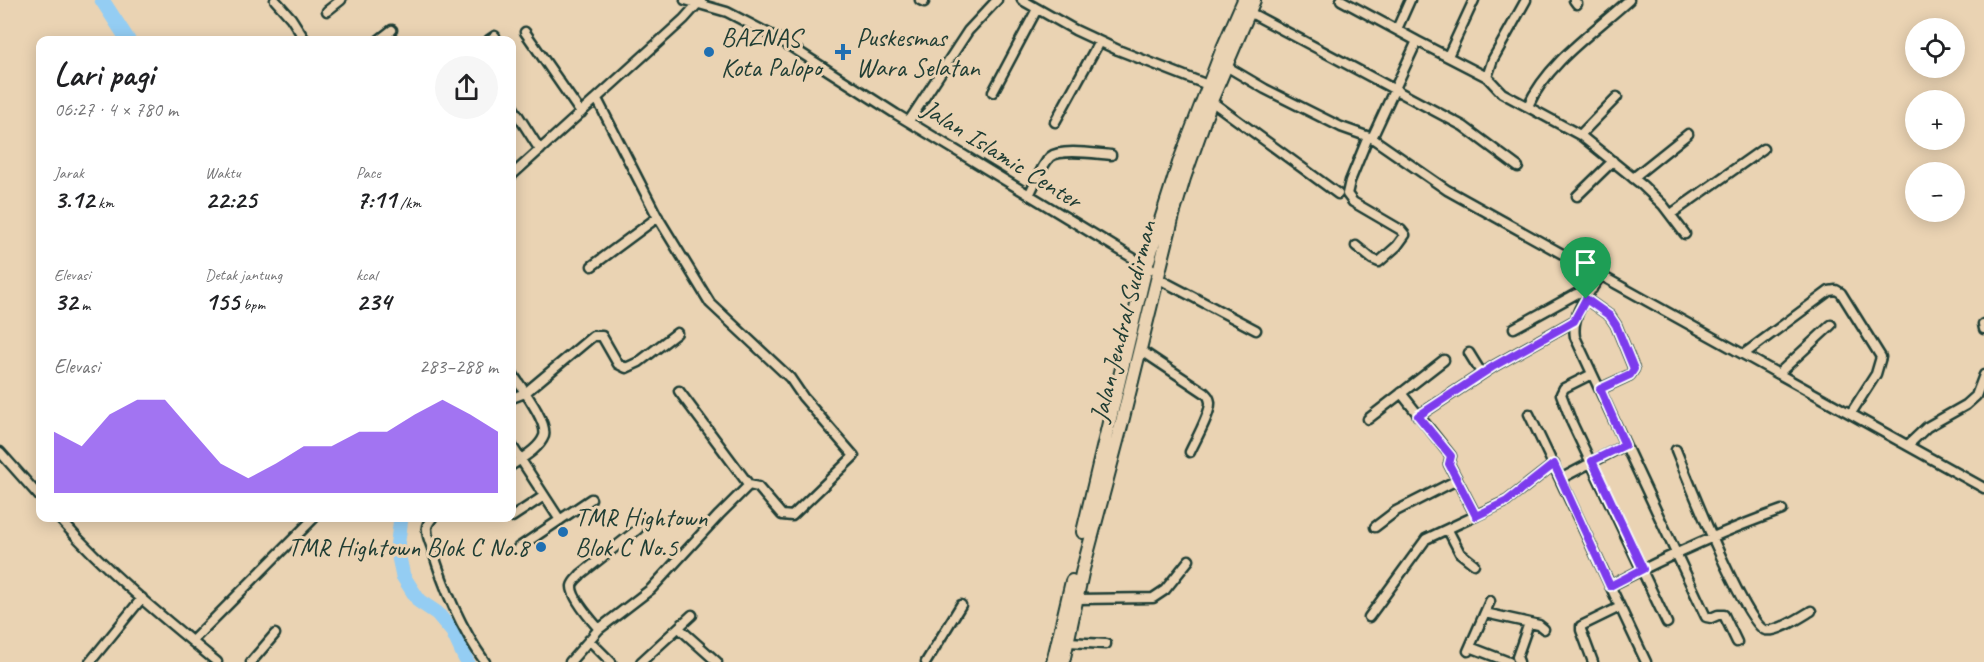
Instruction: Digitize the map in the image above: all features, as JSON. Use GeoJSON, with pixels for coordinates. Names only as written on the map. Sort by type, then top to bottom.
{"type":"FeatureCollection","features":[{"type":"Feature","properties":{"kind":"highway","name":"Jalan Jendral Sudirman"},"geometry":{"type":"LineString","coordinates":[[1053,662],[1154,272],[1179,163],[1246,6],[1254,0]]}},
{"type":"Feature","properties":{"kind":"highway","name":"Jalan Jendral Sudirman"},"geometry":{"type":"LineString","coordinates":[[1063,662],[1139,349],[1154,272],[1211,101],[1212,87],[1226,66],[1246,6]]}},
{"type":"Feature","properties":{"kind":"street"},"geometry":{"type":"LineString","coordinates":[[275,0],[291,18],[302,36]]}},
{"type":"Feature","properties":{"kind":"street"},"geometry":{"type":"LineString","coordinates":[[327,11],[341,0]]}},
{"type":"Feature","properties":{"kind":"street","name":"Jalan Islamic Center"},"geometry":{"type":"LineString","coordinates":[[685,0],[700,2],[727,12],[779,39],[1154,272],[1256,330]]}},
{"type":"Feature","properties":{"kind":"street"},"geometry":{"type":"LineString","coordinates":[[909,121],[962,39],[997,0]]}},
{"type":"Feature","properties":{"kind":"street"},"geometry":{"type":"LineString","coordinates":[[1341,0],[1487,77],[1502,93],[1580,135],[1633,178],[1671,214],[1685,234]]}},
{"type":"Feature","properties":{"kind":"street"},"geometry":{"type":"LineString","coordinates":[[1397,29],[1410,0]]}},
{"type":"Feature","properties":{"kind":"street"},"geometry":{"type":"LineString","coordinates":[[1448,56],[1474,0]]}},
{"type":"Feature","properties":{"kind":"street"},"geometry":{"type":"LineString","coordinates":[[1487,77],[1498,49],[1526,0]]}},
{"type":"Feature","properties":{"kind":"street"},"geometry":{"type":"LineString","coordinates":[[1528,106],[1535,91],[1547,75],[1629,0]]}},
{"type":"Feature","properties":{"kind":"street"},"geometry":{"type":"LineString","coordinates":[[1028,1],[1037,9],[1099,42],[1139,60],[1212,87]]}},
{"type":"Feature","properties":{"kind":"street"},"geometry":{"type":"LineString","coordinates":[[516,171],[700,2]]}},
{"type":"Feature","properties":{"kind":"street"},"geometry":{"type":"LineString","coordinates":[[1246,6],[1394,91],[1463,126],[1518,167]]}},
{"type":"Feature","properties":{"kind":"street"},"geometry":{"type":"LineString","coordinates":[[993,92],[1037,9]]}},
{"type":"Feature","properties":{"kind":"street"},"geometry":{"type":"LineString","coordinates":[[384,36],[392,30]]}},
{"type":"Feature","properties":{"kind":"street"},"geometry":{"type":"LineString","coordinates":[[525,32],[581,113]]}},
{"type":"Feature","properties":{"kind":"street"},"geometry":{"type":"LineString","coordinates":[[1356,246],[1379,262],[1397,246],[1405,235],[1401,230],[1353,202],[1347,194],[1350,180],[1417,40]]}},
{"type":"Feature","properties":{"kind":"street"},"geometry":{"type":"LineString","coordinates":[[1055,122],[1099,42]]}},
{"type":"Feature","properties":{"kind":"street"},"geometry":{"type":"LineString","coordinates":[[1226,66],[1265,89],[1341,127],[1370,138],[1447,190],[1984,488]]}},
{"type":"Feature","properties":{"kind":"street"},"geometry":{"type":"LineString","coordinates":[[1580,135],[1617,97]]}},
{"type":"Feature","properties":{"kind":"street"},"geometry":{"type":"LineString","coordinates":[[597,99],[658,217],[713,308],[784,372],[854,456],[792,516],[782,515],[758,487],[749,485],[679,391]]}},
{"type":"Feature","properties":{"kind":"street"},"geometry":{"type":"LineString","coordinates":[[1211,101],[1338,194]]}},
{"type":"Feature","properties":{"kind":"street"},"geometry":{"type":"LineString","coordinates":[[516,116],[540,150]]}},
{"type":"Feature","properties":{"kind":"street"},"geometry":{"type":"LineString","coordinates":[[1633,178],[1688,134]]}},
{"type":"Feature","properties":{"kind":"street"},"geometry":{"type":"LineString","coordinates":[[1671,214],[1763,149]]}},
{"type":"Feature","properties":{"kind":"street"},"geometry":{"type":"LineString","coordinates":[[1029,195],[1047,161],[1056,154],[1066,152],[1112,155]]}},
{"type":"Feature","properties":{"kind":"street"},"geometry":{"type":"LineString","coordinates":[[1577,196],[1612,161]]}},
{"type":"Feature","properties":{"kind":"street"},"geometry":{"type":"LineString","coordinates":[[592,266],[658,217]]}},
{"type":"Feature","properties":{"kind":"street"},"geometry":{"type":"LineString","coordinates":[[1418,416],[1482,374],[1574,321],[1601,274]]}},
{"type":"Feature","properties":{"kind":"street"},"geometry":{"type":"LineString","coordinates":[[1514,328],[1576,294],[1592,290]]}},
{"type":"Feature","properties":{"kind":"street"},"geometry":{"type":"LineString","coordinates":[[1744,354],[1829,291],[1836,290],[1881,357],[1876,374],[1851,413]]}},
{"type":"Feature","properties":{"kind":"street"},"geometry":{"type":"LineString","coordinates":[[1586,299],[1610,316],[1634,369],[1630,375],[1600,389]]}},
{"type":"Feature","properties":{"kind":"street"},"geometry":{"type":"LineString","coordinates":[[1574,321],[1575,337],[1705,614],[1711,618],[1724,615],[1737,642]]}},
{"type":"Feature","properties":{"kind":"street"},"geometry":{"type":"LineString","coordinates":[[1779,374],[1831,325]]}},
{"type":"Feature","properties":{"kind":"street"},"geometry":{"type":"LineString","coordinates":[[516,396],[525,393],[593,336],[602,336],[618,364],[626,368],[639,362],[677,333]]}},
{"type":"Feature","properties":{"kind":"street"},"geometry":{"type":"LineString","coordinates":[[1139,349],[1205,393],[1209,398],[1210,404],[1205,419],[1190,452]]}},
{"type":"Feature","properties":{"kind":"street"},"geometry":{"type":"LineString","coordinates":[[1469,353],[1482,374]]}},
{"type":"Feature","properties":{"kind":"street"},"geometry":{"type":"LineString","coordinates":[[1368,418],[1444,360]]}},
{"type":"Feature","properties":{"kind":"street"},"geometry":{"type":"LineString","coordinates":[[1592,374],[1564,388],[1561,394],[1572,423],[1667,623]]}},
{"type":"Feature","properties":{"kind":"street"},"geometry":{"type":"LineString","coordinates":[[1908,445],[1927,427],[1966,405],[1976,396],[1984,375]]}},
{"type":"Feature","properties":{"kind":"street"},"geometry":{"type":"LineString","coordinates":[[516,379],[544,424],[544,435],[538,446],[516,462]]}},
{"type":"Feature","properties":{"kind":"street"},"geometry":{"type":"LineString","coordinates":[[1401,393],[1451,456],[1449,464],[1476,516]]}},
{"type":"Feature","properties":{"kind":"street"},"geometry":{"type":"LineString","coordinates":[[1529,414],[1646,662]]}},
{"type":"Feature","properties":{"kind":"street"},"geometry":{"type":"LineString","coordinates":[[1560,479],[1625,445]]}},
{"type":"Feature","properties":{"kind":"street"},"geometry":{"type":"LineString","coordinates":[[1676,450],[1713,537],[1758,626],[1766,631],[1782,627],[1811,611]]}},
{"type":"Feature","properties":{"kind":"street"},"geometry":{"type":"LineString","coordinates":[[0,452],[36,492]]}},
{"type":"Feature","properties":{"kind":"street"},"geometry":{"type":"LineString","coordinates":[[516,452],[560,520]]}},
{"type":"Feature","properties":{"kind":"street"},"geometry":{"type":"LineString","coordinates":[[1369,617],[1426,539],[1507,501],[1554,464]]}},
{"type":"Feature","properties":{"kind":"street"},"geometry":{"type":"LineString","coordinates":[[1375,527],[1396,510],[1457,480]]}},
{"type":"Feature","properties":{"kind":"street"},"geometry":{"type":"LineString","coordinates":[[570,662],[599,629],[651,589],[749,485]]}},
{"type":"Feature","properties":{"kind":"street"},"geometry":{"type":"LineString","coordinates":[[516,514],[544,496]]}},
{"type":"Feature","properties":{"kind":"street"},"geometry":{"type":"LineString","coordinates":[[518,548],[591,499]]}},
{"type":"Feature","properties":{"kind":"street"},"geometry":{"type":"LineString","coordinates":[[1610,586],[1677,552],[1782,510]]}},
{"type":"Feature","properties":{"kind":"street"},"geometry":{"type":"LineString","coordinates":[[63,522],[142,598],[217,662]]}},
{"type":"Feature","properties":{"kind":"street"},"geometry":{"type":"LineString","coordinates":[[192,641],[310,522]]}},
{"type":"Feature","properties":{"kind":"street"},"geometry":{"type":"LineString","coordinates":[[429,522],[427,531],[437,566],[469,638],[485,662]]}},
{"type":"Feature","properties":{"kind":"street"},"geometry":{"type":"LineString","coordinates":[[599,629],[574,595],[572,587],[574,581],[638,529]]}},
{"type":"Feature","properties":{"kind":"street"},"geometry":{"type":"LineString","coordinates":[[1448,530],[1460,554],[1474,564]]}},
{"type":"Feature","properties":{"kind":"street"},"geometry":{"type":"LineString","coordinates":[[1077,599],[1153,598],[1165,590],[1189,560]]}},
{"type":"Feature","properties":{"kind":"street"},"geometry":{"type":"LineString","coordinates":[[90,662],[142,598]]}},
{"type":"Feature","properties":{"kind":"street"},"geometry":{"type":"LineString","coordinates":[[1490,601],[1469,649],[1509,662]]}},
{"type":"Feature","properties":{"kind":"street"},"geometry":{"type":"LineString","coordinates":[[926,662],[961,605]]}},
{"type":"Feature","properties":{"kind":"street"},"geometry":{"type":"LineString","coordinates":[[1593,662],[1581,626],[1620,607]]}},
{"type":"Feature","properties":{"kind":"street"},"geometry":{"type":"LineString","coordinates":[[1485,613],[1539,625],[1544,629]]}},
{"type":"Feature","properties":{"kind":"street"},"geometry":{"type":"LineString","coordinates":[[643,661],[692,615]]}},
{"type":"Feature","properties":{"kind":"street"},"geometry":{"type":"LineString","coordinates":[[1519,662],[1517,657],[1529,623]]}},
{"type":"Feature","properties":{"kind":"street"},"geometry":{"type":"LineString","coordinates":[[679,627],[717,662]]}},
{"type":"Feature","properties":{"kind":"street"},"geometry":{"type":"LineString","coordinates":[[251,662],[275,634]]}},
{"type":"Feature","properties":{"kind":"street"},"geometry":{"type":"LineString","coordinates":[[589,640],[611,662]]}},
{"type":"Feature","properties":{"kind":"street"},"geometry":{"type":"LineString","coordinates":[[1068,642],[1106,644]]}},
{"type":"Feature","properties":{"kind":"waterway"},"geometry":{"type":"LineString","coordinates":[[102,0],[125,36]]}},
{"type":"Feature","properties":{"kind":"waterway"},"geometry":{"type":"LineString","coordinates":[[400,522],[397,548],[403,576],[419,601],[437,613],[453,632],[467,662]]}},
{"type":"Feature","properties":{"kind":"place","name":"BAZNAS Kota Palopo"},"geometry":{"type":"Point","coordinates":[709,52]}},
{"type":"Feature","properties":{"kind":"place","name":"Puskesmas Wara Selatan"},"geometry":{"type":"Point","coordinates":[843,52]}},
{"type":"Feature","properties":{"kind":"place","name":"TMR Hightown Blok C No.5"},"geometry":{"type":"Point","coordinates":[563,532]}},
{"type":"Feature","properties":{"kind":"place","name":"TMR Hightown Blok C No.8"},"geometry":{"type":"Point","coordinates":[541,547]}},
{"type":"Feature","properties":{"kind":"route"},"geometry":{"type":"LineString","coordinates":[[1586,299],[1610,316],[1634,369],[1630,375],[1600,389],[1625,445],[1592,461],[1643,569],[1610,586],[1554,464],[1507,501],[1476,516],[1449,464],[1451,456],[1418,416],[1494,366],[1574,321],[1586,299]]}}]}
